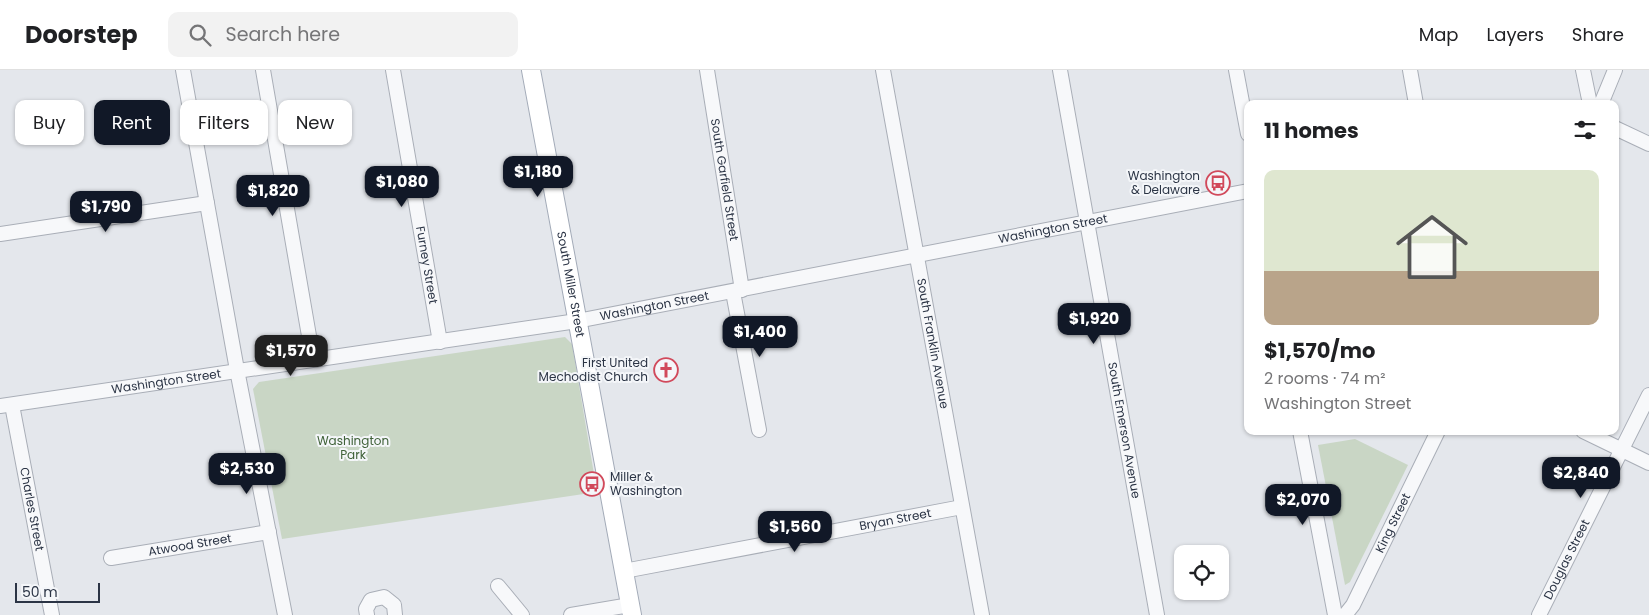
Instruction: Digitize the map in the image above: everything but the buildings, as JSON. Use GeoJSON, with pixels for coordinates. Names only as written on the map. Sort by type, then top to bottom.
{"type":"FeatureCollection","features":[{"type":"Feature","properties":{"kind":"main road","name":"South Miller Street"},"geometry":{"type":"LineString","coordinates":[[530,70],[631,610]]}},
{"type":"Feature","properties":{"kind":"street"},"geometry":{"type":"LineString","coordinates":[[184,70],[238,370],[285,615]]}},
{"type":"Feature","properties":{"kind":"street"},"geometry":{"type":"LineString","coordinates":[[263,70],[312,359]]}},
{"type":"Feature","properties":{"kind":"street","name":"Furney Street"},"geometry":{"type":"LineString","coordinates":[[393,70],[440,342]]}},
{"type":"Feature","properties":{"kind":"street","name":"South Garfield Street"},"geometry":{"type":"LineString","coordinates":[[707,70],[759,430]]}},
{"type":"Feature","properties":{"kind":"street","name":"South Franklin Avenue"},"geometry":{"type":"LineString","coordinates":[[883,70],[982,615]]}},
{"type":"Feature","properties":{"kind":"street","name":"South Emerson Avenue"},"geometry":{"type":"LineString","coordinates":[[1060,70],[1157,615]]}},
{"type":"Feature","properties":{"kind":"street"},"geometry":{"type":"LineString","coordinates":[[1236,70],[1244,113]]}},
{"type":"Feature","properties":{"kind":"street"},"geometry":{"type":"LineString","coordinates":[[1410,70],[1415,100]]}},
{"type":"Feature","properties":{"kind":"street"},"geometry":{"type":"LineString","coordinates":[[1583,70],[1589,100]]}},
{"type":"Feature","properties":{"kind":"street"},"geometry":{"type":"LineString","coordinates":[[1603,100],[1615,70]]}},
{"type":"Feature","properties":{"kind":"street"},"geometry":{"type":"LineString","coordinates":[[1619,130],[1649,144]]}},
{"type":"Feature","properties":{"kind":"street","name":"Washington Street"},"geometry":{"type":"LineString","coordinates":[[6,406],[577,321],[917,257],[1244,192]]}},
{"type":"Feature","properties":{"kind":"street"},"geometry":{"type":"LineString","coordinates":[[0,234],[208,203]]}},
{"type":"Feature","properties":{"kind":"street","name":"Douglas Street"},"geometry":{"type":"LineString","coordinates":[[1539,615],[1649,395]]}},
{"type":"Feature","properties":{"kind":"street","name":"Charles Street"},"geometry":{"type":"LineString","coordinates":[[6,406],[52,615]]}},
{"type":"Feature","properties":{"kind":"street"},"geometry":{"type":"LineString","coordinates":[[1301,435],[1335,615]]}},
{"type":"Feature","properties":{"kind":"street","name":"King Street"},"geometry":{"type":"LineString","coordinates":[[1345,615],[1353,605],[1436,435]]}},
{"type":"Feature","properties":{"kind":"street"},"geometry":{"type":"LineString","coordinates":[[1591,435],[1649,463]]}},
{"type":"Feature","properties":{"kind":"street","name":"Bryan Street"},"geometry":{"type":"LineString","coordinates":[[624,571],[962,507]]}},
{"type":"Feature","properties":{"kind":"street","name":"Atwood Street"},"geometry":{"type":"LineString","coordinates":[[111,558],[269,532]]}},
{"type":"Feature","properties":{"kind":"street"},"geometry":{"type":"LineString","coordinates":[[498,586],[522,615]]}},
{"type":"Feature","properties":{"kind":"street"},"geometry":{"type":"LineString","coordinates":[[362,614],[371,600],[384,596],[394,605],[395,615]]}},
{"type":"Feature","properties":{"kind":"street"},"geometry":{"type":"LineString","coordinates":[[572,615],[631,610]]}},
{"type":"Feature","properties":{"kind":"green space","name":"Washington Park"},"geometry":{"type":"Polygon","coordinates":[[[565,337],[572,344],[597,492],[282,539],[253,389],[259,382],[565,337]]]}},
{"type":"Feature","properties":{"kind":"green space"},"geometry":{"type":"Polygon","coordinates":[[[1355,439],[1408,465],[1350,582],[1345,585],[1318,445],[1355,439]]]}},
{"type":"Feature","properties":{"kind":"place","name":"Washington & Delaware"},"geometry":{"type":"Point","coordinates":[1218,183]}},
{"type":"Feature","properties":{"kind":"place","name":"First United Mechodist Church"},"geometry":{"type":"Point","coordinates":[666,370]}},
{"type":"Feature","properties":{"kind":"place","name":"Miller & Washington"},"geometry":{"type":"Point","coordinates":[592,484]}}]}
